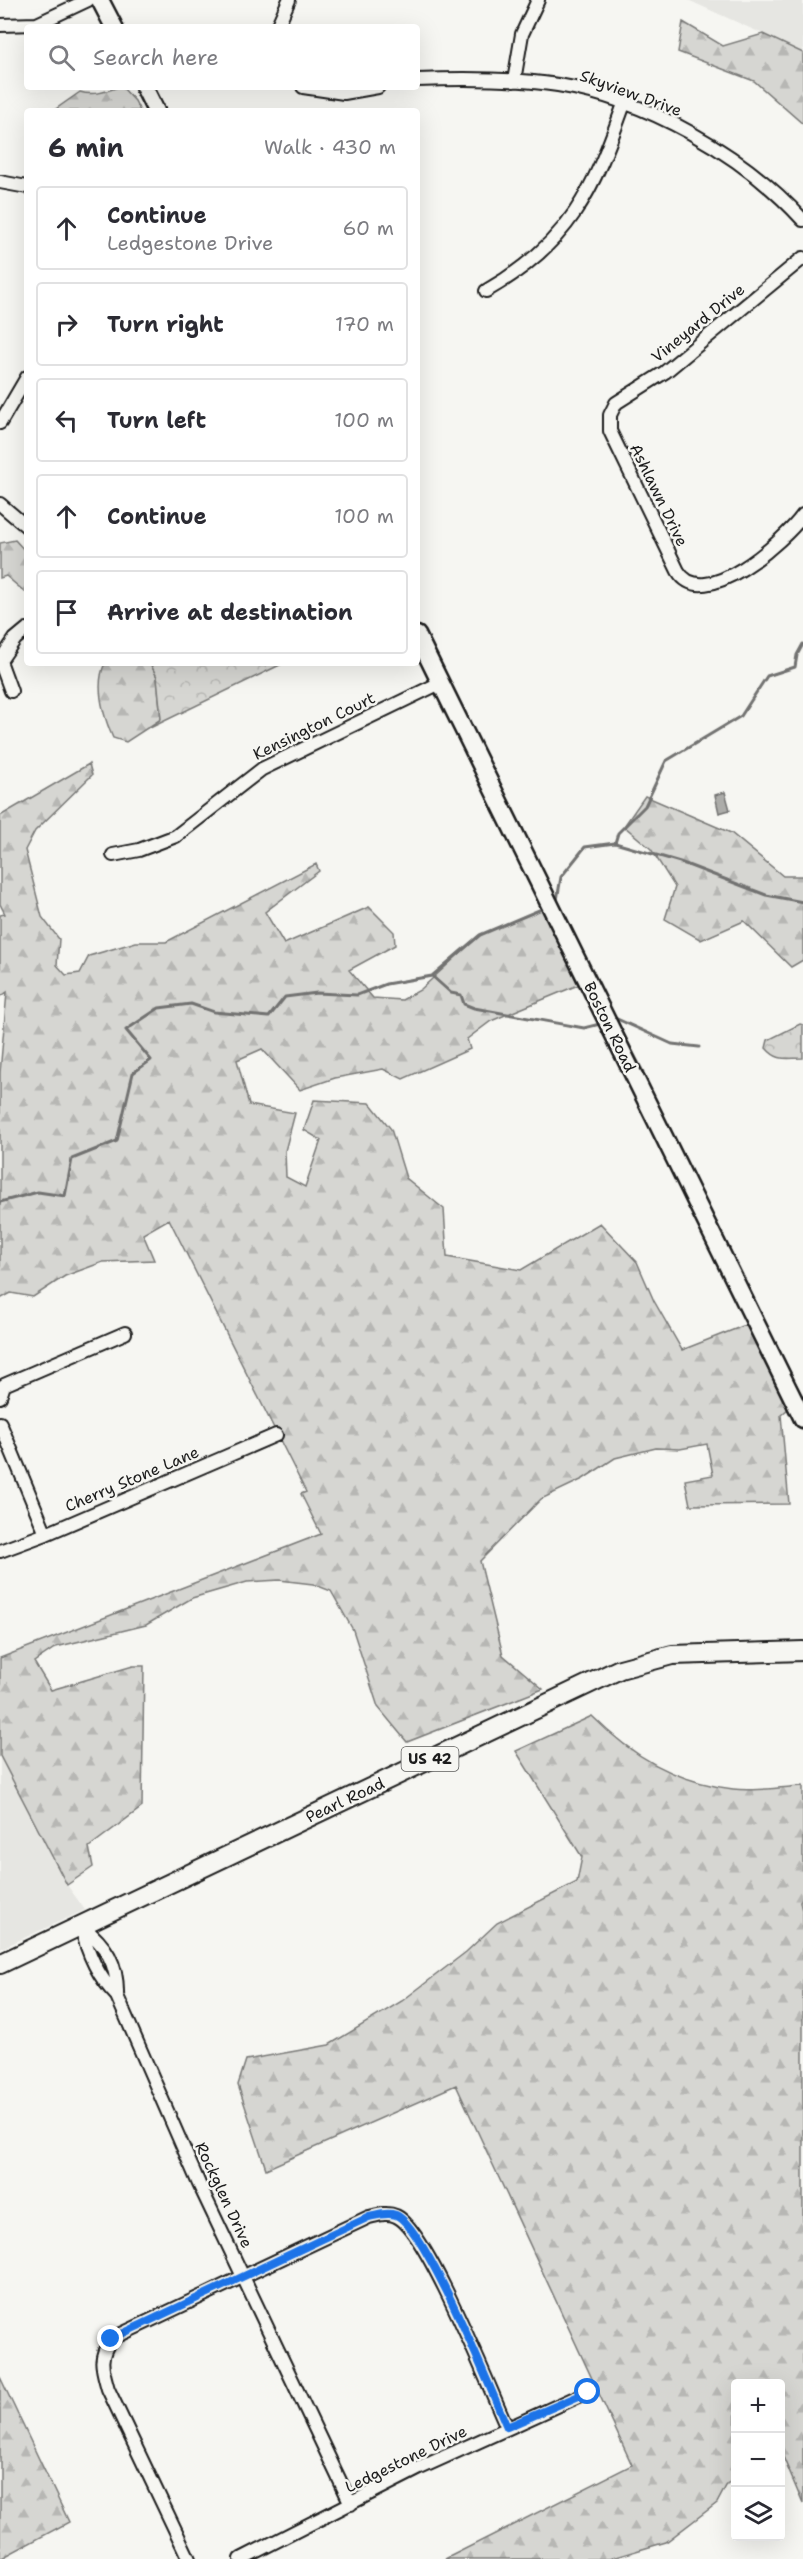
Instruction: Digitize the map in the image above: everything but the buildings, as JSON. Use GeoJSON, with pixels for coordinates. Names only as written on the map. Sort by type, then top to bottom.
{"type":"FeatureCollection","features":[{"type":"Feature","properties":{"kind":"main road","name":"Pearl Road"},"geometry":{"type":"LineString","coordinates":[[0,1964],[620,1669],[672,1655],[803,1651]]}},
{"type":"Feature","properties":{"kind":"street"},"geometry":{"type":"LineString","coordinates":[[37,24],[88,0]]}},
{"type":"Feature","properties":{"kind":"street"},"geometry":{"type":"LineString","coordinates":[[100,0],[112,24]]}},
{"type":"Feature","properties":{"kind":"street"},"geometry":{"type":"LineString","coordinates":[[278,24],[289,0]]}},
{"type":"Feature","properties":{"kind":"street"},"geometry":{"type":"LineString","coordinates":[[514,81],[522,34],[538,0]]}},
{"type":"Feature","properties":{"kind":"street"},"geometry":{"type":"LineString","coordinates":[[0,25],[24,24]]}},
{"type":"Feature","properties":{"kind":"street","name":"Skyview Drive"},"geometry":{"type":"LineString","coordinates":[[420,80],[514,81],[561,86],[624,104],[677,126],[721,151],[772,190],[803,220]]}},
{"type":"Feature","properties":{"kind":"street"},"geometry":{"type":"LineString","coordinates":[[150,90],[155,108]]}},
{"type":"Feature","properties":{"kind":"street"},"geometry":{"type":"LineString","coordinates":[[324,90],[344,93],[361,90]]}},
{"type":"Feature","properties":{"kind":"street"},"geometry":{"type":"LineString","coordinates":[[486,291],[527,265],[546,248],[579,208],[601,167],[624,104]]}},
{"type":"Feature","properties":{"kind":"street"},"geometry":{"type":"LineString","coordinates":[[0,182],[24,186]]}},
{"type":"Feature","properties":{"kind":"street","name":"Vineyard Drive"},"geometry":{"type":"LineString","coordinates":[[611,410],[624,397],[665,372],[803,258]]}},
{"type":"Feature","properties":{"kind":"street"},"geometry":{"type":"LineString","coordinates":[[0,423],[5,406],[24,381]]}},
{"type":"Feature","properties":{"kind":"street","name":"Ashlawn Drive"},"geometry":{"type":"LineString","coordinates":[[611,410],[610,431],[678,571],[688,583],[710,584],[753,562],[784,538],[803,515]]}},
{"type":"Feature","properties":{"kind":"street"},"geometry":{"type":"LineString","coordinates":[[0,504],[24,524]]}},
{"type":"Feature","properties":{"kind":"street"},"geometry":{"type":"LineString","coordinates":[[11,691],[0,661],[15,639],[24,632]]}},
{"type":"Feature","properties":{"kind":"street","name":"Boston Road"},"geometry":{"type":"LineString","coordinates":[[420,641],[803,1419]]}},
{"type":"Feature","properties":{"kind":"street","name":"Kensington Court"},"geometry":{"type":"LineString","coordinates":[[113,855],[139,850],[176,837],[262,769],[440,683]]}},
{"type":"Feature","properties":{"kind":"street"},"geometry":{"type":"LineString","coordinates":[[0,1397],[4,1385],[125,1333]]}},
{"type":"Feature","properties":{"kind":"street"},"geometry":{"type":"LineString","coordinates":[[0,1423],[46,1534]]}},
{"type":"Feature","properties":{"kind":"street","name":"Cherry Stone Lane"},"geometry":{"type":"LineString","coordinates":[[0,1551],[46,1534],[276,1435]]}},
{"type":"Feature","properties":{"kind":"street","name":"Rockglen Drive"},"geometry":{"type":"LineString","coordinates":[[81,1925],[86,1948],[103,1982],[117,1996],[199,2184],[351,2504]]}},
{"type":"Feature","properties":{"kind":"street"},"geometry":{"type":"LineString","coordinates":[[189,2559],[108,2389],[102,2367],[103,2352],[111,2339],[369,2217],[385,2213],[396,2216],[408,2224],[418,2239],[445,2286],[507,2427]]}},
{"type":"Feature","properties":{"kind":"street","name":"Ledgestone Drive"},"geometry":{"type":"LineString","coordinates":[[241,2559],[420,2468],[588,2392]]}},
{"type":"Feature","properties":{"kind":"shaded area"},"geometry":{"type":"Polygon","coordinates":[[[688,0],[803,0],[803,53],[763,34],[688,0]]]}},
{"type":"Feature","properties":{"kind":"shaded area"},"geometry":{"type":"Polygon","coordinates":[[[0,1756],[67,1885],[85,1910],[0,1949],[0,1756]]]}},
{"type":"Feature","properties":{"kind":"green space"},"geometry":{"type":"Polygon","coordinates":[[[683,22],[723,46],[763,34],[803,53],[803,124],[754,81],[678,52],[683,22]]]}},
{"type":"Feature","properties":{"kind":"green space"},"geometry":{"type":"Polygon","coordinates":[[[125,90],[138,108],[57,108],[80,92],[125,90]]]}},
{"type":"Feature","properties":{"kind":"green space"},"geometry":{"type":"Polygon","coordinates":[[[15,540],[24,550],[24,591],[6,576],[0,578],[0,543],[15,540]]]}},
{"type":"Feature","properties":{"kind":"green space"},"geometry":{"type":"Polygon","coordinates":[[[104,666],[152,666],[157,677],[161,719],[126,742],[113,738],[101,700],[104,666]]]}},
{"type":"Feature","properties":{"kind":"green space"},"geometry":{"type":"Polygon","coordinates":[[[152,666],[278,666],[150,728],[161,719],[157,677],[152,666]]]}},
{"type":"Feature","properties":{"kind":"green space"},"geometry":{"type":"Polygon","coordinates":[[[89,764],[92,775],[35,831],[25,850],[42,917],[59,939],[57,965],[66,975],[80,973],[89,956],[136,942],[166,942],[316,864],[319,871],[265,912],[284,944],[369,907],[394,932],[395,945],[349,970],[373,998],[402,1000],[420,990],[480,935],[544,908],[578,985],[491,1021],[467,1039],[470,1049],[403,1079],[383,1069],[335,1078],[300,1090],[262,1049],[237,1060],[249,1105],[295,1113],[285,1151],[286,1177],[305,1187],[321,1140],[304,1130],[314,1100],[370,1103],[391,1129],[406,1178],[444,1209],[447,1257],[521,1270],[600,1223],[637,1262],[654,1301],[682,1350],[748,1324],[789,1408],[781,1415],[789,1504],[690,1505],[685,1480],[713,1475],[707,1444],[680,1449],[656,1448],[615,1458],[583,1479],[541,1499],[480,1561],[503,1655],[543,1689],[407,1742],[378,1707],[353,1630],[331,1591],[313,1584],[279,1580],[247,1582],[192,1598],[146,1625],[56,1647],[34,1662],[51,1690],[133,1666],[144,1666],[142,1807],[89,1847],[93,1867],[67,1885],[0,1756],[0,1658],[321,1534],[301,1494],[306,1492],[169,1219],[143,1234],[154,1260],[103,1262],[65,1276],[33,1297],[11,1293],[0,1299],[0,1073],[7,992],[0,997],[0,915],[5,914],[0,904],[0,816],[89,764]]]}},
{"type":"Feature","properties":{"kind":"green space"},"geometry":{"type":"Polygon","coordinates":[[[645,796],[731,833],[783,876],[803,876],[803,960],[791,967],[744,921],[701,940],[665,919],[675,887],[651,849],[624,826],[645,796]]]}},
{"type":"Feature","properties":{"kind":"green space"},"geometry":{"type":"Polygon","coordinates":[[[800,1024],[803,1025],[803,1058],[778,1057],[766,1048],[768,1040],[800,1024]]]}},
{"type":"Feature","properties":{"kind":"green space"},"geometry":{"type":"Polygon","coordinates":[[[592,1716],[639,1755],[692,1780],[741,1790],[803,1786],[803,1896],[800,1902],[803,1914],[803,2504],[785,2461],[785,2379],[731,2379],[731,2481],[717,2503],[666,2542],[609,2559],[445,2559],[632,2465],[456,2085],[266,2169],[238,2085],[246,2060],[329,2045],[402,2001],[466,1952],[497,1923],[577,1882],[582,1857],[516,1751],[592,1716]]]}},
{"type":"Feature","properties":{"kind":"green space"},"geometry":{"type":"Polygon","coordinates":[[[0,2377],[69,2522],[0,2559],[0,2377]]]}},
{"type":"Feature","properties":{"kind":"water"},"geometry":{"type":"Polygon","coordinates":[[[725,792],[730,810],[719,813],[715,795],[725,792]]]}},
{"type":"Feature","properties":{"kind":"waterway"},"geometry":{"type":"LineString","coordinates":[[615,843],[618,833],[645,806],[666,761],[741,716],[767,676],[795,667],[797,655],[803,644]]}},
{"type":"Feature","properties":{"kind":"waterway"},"geometry":{"type":"LineString","coordinates":[[557,900],[561,877],[585,847],[615,843],[680,862],[766,895],[803,902]]}},
{"type":"Feature","properties":{"kind":"waterway"},"geometry":{"type":"LineString","coordinates":[[0,1202],[38,1192],[65,1196],[72,1159],[117,1141],[133,1073],[151,1060],[126,1030],[159,1008],[191,1004],[214,1012],[269,1017],[285,997],[317,993],[357,995],[386,984],[432,976],[480,935],[544,908]]}},
{"type":"Feature","properties":{"kind":"waterway"},"geometry":{"type":"LineString","coordinates":[[432,976],[451,993],[461,995],[464,1004],[474,1008],[584,1028],[600,1024]]}},
{"type":"Feature","properties":{"kind":"waterway"},"geometry":{"type":"LineString","coordinates":[[615,1018],[672,1044],[699,1047]]}},
{"type":"Feature","properties":{"kind":"waterway"},"geometry":{"type":"LineString","coordinates":[[615,1018],[643,1072]]}},
{"type":"Feature","properties":{"kind":"waterway"},"geometry":{"type":"LineString","coordinates":[[651,1092],[655,1100]]}},
{"type":"Feature","properties":{"kind":"waterway"},"geometry":{"type":"LineString","coordinates":[[659,1109],[675,1141]]}},
{"type":"Feature","properties":{"kind":"waterway"},"geometry":{"type":"LineString","coordinates":[[735,1262],[745,1283]]}},
{"type":"Feature","properties":{"kind":"waterway"},"geometry":{"type":"LineString","coordinates":[[792,1378],[803,1398]]}},
{"type":"Feature","properties":{"kind":"route"},"geometry":{"type":"LineString","coordinates":[[111,2339],[369,2217],[385,2213],[396,2216],[408,2224],[445,2286],[507,2427],[588,2392]]}}]}
